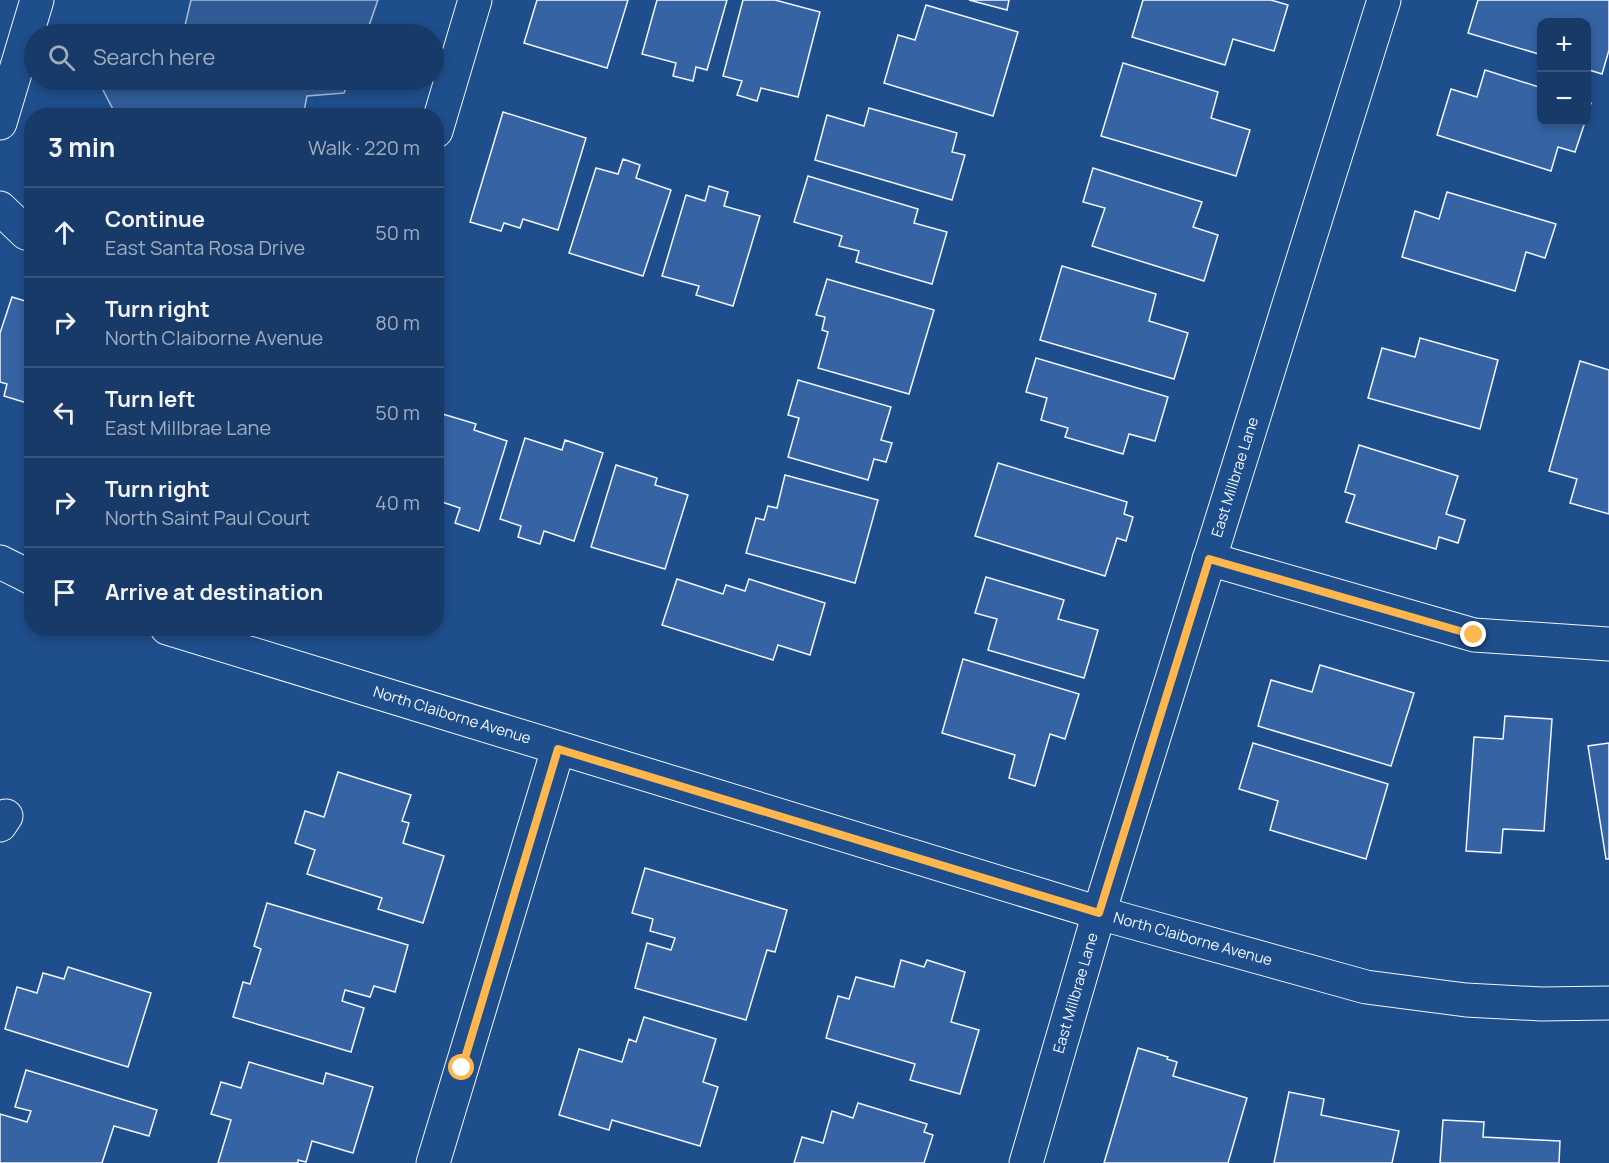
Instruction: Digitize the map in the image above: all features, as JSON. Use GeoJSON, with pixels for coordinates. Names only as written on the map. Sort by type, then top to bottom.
{"type":"FeatureCollection","features":[{"type":"Feature","properties":{"kind":"street"},"geometry":{"type":"LineString","coordinates":[[29,24],[36,0]]}},
{"type":"Feature","properties":{"kind":"street"},"geometry":{"type":"LineString","coordinates":[[443,108],[475,0]]}},
{"type":"Feature","properties":{"kind":"street","name":"East Millbrae Lane"},"geometry":{"type":"LineString","coordinates":[[1026,1163],[1099,913],[1384,0]]}},
{"type":"Feature","properties":{"kind":"street"},"geometry":{"type":"LineString","coordinates":[[0,123],[24,41]]}},
{"type":"Feature","properties":{"kind":"street"},"geometry":{"type":"LineString","coordinates":[[0,208],[24,231]]}},
{"type":"Feature","properties":{"kind":"street"},"geometry":{"type":"LineString","coordinates":[[1209,559],[1474,635],[1609,644]]}},
{"type":"Feature","properties":{"kind":"street"},"geometry":{"type":"LineString","coordinates":[[0,562],[24,574]]}},
{"type":"Feature","properties":{"kind":"street","name":"North Claiborne Avenue"},"geometry":{"type":"LineString","coordinates":[[193,636],[1099,913],[1366,987],[1466,1000],[1541,1004],[1609,1004]]}},
{"type":"Feature","properties":{"kind":"street"},"geometry":{"type":"LineString","coordinates":[[433,1163],[558,749]]}},
{"type":"Feature","properties":{"kind":"shaded area"},"geometry":{"type":"Polygon","coordinates":[[[191,0],[378,0],[370,24],[185,24],[191,0]]]}},
{"type":"Feature","properties":{"kind":"shaded area"},"geometry":{"type":"Polygon","coordinates":[[[103,90],[345,90],[344,93],[307,96],[305,108],[112,108],[103,90]]]}},
{"type":"Feature","properties":{"kind":"building"},"geometry":{"type":"Polygon","coordinates":[[[537,0],[628,0],[607,68],[524,43],[537,0]]]}},
{"type":"Feature","properties":{"kind":"building"},"geometry":{"type":"Polygon","coordinates":[[[657,0],[727,0],[707,70],[696,67],[693,81],[673,76],[676,63],[642,54],[657,0]]]}},
{"type":"Feature","properties":{"kind":"building"},"geometry":{"type":"Polygon","coordinates":[[[743,0],[775,0],[820,12],[798,97],[761,88],[757,101],[737,95],[742,81],[723,76],[743,0]]]}},
{"type":"Feature","properties":{"kind":"building"},"geometry":{"type":"Polygon","coordinates":[[[969,0],[1009,0],[1007,10],[969,0]]]}},
{"type":"Feature","properties":{"kind":"building"},"geometry":{"type":"Polygon","coordinates":[[[1143,0],[1271,0],[1288,5],[1274,51],[1233,39],[1225,65],[1132,37],[1143,0]]]}},
{"type":"Feature","properties":{"kind":"building"},"geometry":{"type":"Polygon","coordinates":[[[1478,0],[1609,0],[1609,50],[1602,74],[1591,71],[1591,18],[1537,18],[1537,54],[1468,33],[1478,0]]]}},
{"type":"Feature","properties":{"kind":"building"},"geometry":{"type":"Polygon","coordinates":[[[926,5],[1018,32],[993,116],[884,83],[898,35],[915,40],[926,5]]]}},
{"type":"Feature","properties":{"kind":"building"},"geometry":{"type":"Polygon","coordinates":[[[1123,63],[1218,92],[1211,118],[1250,130],[1236,176],[1101,136],[1123,63]]]}},
{"type":"Feature","properties":{"kind":"building"},"geometry":{"type":"Polygon","coordinates":[[[1485,70],[1537,86],[1537,126],[1584,126],[1575,152],[1558,147],[1551,171],[1437,135],[1451,89],[1477,97],[1485,70]]]}},
{"type":"Feature","properties":{"kind":"building"},"geometry":{"type":"Polygon","coordinates":[[[869,108],[957,133],[952,152],[965,155],[952,200],[815,160],[827,115],[864,126],[869,108]]]}},
{"type":"Feature","properties":{"kind":"building"},"geometry":{"type":"Polygon","coordinates":[[[503,112],[586,138],[558,230],[523,219],[520,228],[504,223],[501,231],[470,222],[503,112]]]}},
{"type":"Feature","properties":{"kind":"building"},"geometry":{"type":"Polygon","coordinates":[[[623,159],[640,165],[636,178],[671,190],[643,276],[569,253],[596,168],[618,174],[623,159]]]}},
{"type":"Feature","properties":{"kind":"building"},"geometry":{"type":"Polygon","coordinates":[[[1093,168],[1202,202],[1193,227],[1218,235],[1204,281],[1092,246],[1105,208],[1083,202],[1093,168]]]}},
{"type":"Feature","properties":{"kind":"building"},"geometry":{"type":"Polygon","coordinates":[[[808,176],[918,209],[914,223],[947,232],[932,284],[856,262],[859,251],[839,246],[842,236],[794,222],[808,176]]]}},
{"type":"Feature","properties":{"kind":"building"},"geometry":{"type":"Polygon","coordinates":[[[709,186],[728,192],[724,206],[760,216],[733,306],[696,295],[699,286],[662,276],[686,195],[705,201],[709,186]]]}},
{"type":"Feature","properties":{"kind":"building"},"geometry":{"type":"Polygon","coordinates":[[[1447,192],[1556,224],[1545,258],[1526,252],[1515,291],[1402,257],[1415,211],[1439,219],[1447,192]]]}},
{"type":"Feature","properties":{"kind":"building"},"geometry":{"type":"Polygon","coordinates":[[[1062,266],[1156,294],[1149,321],[1188,333],[1174,379],[1040,340],[1062,266]]]}},
{"type":"Feature","properties":{"kind":"building"},"geometry":{"type":"Polygon","coordinates":[[[827,279],[934,310],[909,394],[818,368],[828,332],[822,330],[825,317],[816,315],[827,279]]]}},
{"type":"Feature","properties":{"kind":"building"},"geometry":{"type":"Polygon","coordinates":[[[12,297],[24,301],[24,402],[4,396],[7,384],[0,382],[0,333],[12,297]]]}},
{"type":"Feature","properties":{"kind":"building"},"geometry":{"type":"Polygon","coordinates":[[[1420,338],[1498,360],[1480,429],[1368,398],[1382,348],[1415,357],[1420,338]]]}},
{"type":"Feature","properties":{"kind":"building"},"geometry":{"type":"Polygon","coordinates":[[[1036,358],[1168,397],[1155,441],[1129,434],[1123,454],[1065,437],[1068,428],[1041,420],[1047,398],[1026,392],[1036,358]]]}},
{"type":"Feature","properties":{"kind":"building"},"geometry":{"type":"Polygon","coordinates":[[[1580,361],[1609,370],[1609,514],[1570,503],[1577,479],[1549,471],[1580,361]]]}},
{"type":"Feature","properties":{"kind":"building"},"geometry":{"type":"Polygon","coordinates":[[[798,380],[891,407],[881,440],[892,443],[886,462],[874,459],[868,480],[788,457],[799,418],[788,415],[798,380]]]}},
{"type":"Feature","properties":{"kind":"building"},"geometry":{"type":"Polygon","coordinates":[[[444,414],[476,424],[474,430],[507,441],[479,531],[455,523],[460,508],[444,503],[444,414]]]}},
{"type":"Feature","properties":{"kind":"building"},"geometry":{"type":"Polygon","coordinates":[[[525,438],[562,450],[565,440],[603,453],[574,541],[544,531],[540,544],[518,537],[521,526],[500,519],[525,438]]]}},
{"type":"Feature","properties":{"kind":"building"},"geometry":{"type":"Polygon","coordinates":[[[1359,445],[1458,476],[1446,514],[1465,520],[1458,543],[1439,537],[1436,549],[1346,522],[1355,495],[1345,492],[1359,445]]]}},
{"type":"Feature","properties":{"kind":"building"},"geometry":{"type":"Polygon","coordinates":[[[998,463],[1127,502],[1124,514],[1133,517],[1126,541],[1117,538],[1105,576],[975,536],[998,463]]]}},
{"type":"Feature","properties":{"kind":"building"},"geometry":{"type":"Polygon","coordinates":[[[616,465],[657,478],[655,485],[688,495],[665,569],[591,547],[616,465]]]}},
{"type":"Feature","properties":{"kind":"building"},"geometry":{"type":"Polygon","coordinates":[[[785,475],[878,500],[855,583],[746,553],[756,518],[764,520],[768,506],[777,508],[785,475]]]}},
{"type":"Feature","properties":{"kind":"building"},"geometry":{"type":"Polygon","coordinates":[[[986,577],[1064,600],[1058,619],[1098,630],[1084,678],[988,650],[997,619],[975,613],[986,577]]]}},
{"type":"Feature","properties":{"kind":"building"},"geometry":{"type":"Polygon","coordinates":[[[677,579],[723,594],[726,585],[745,591],[749,579],[825,603],[810,655],[778,645],[773,660],[662,625],[677,579]]]}},
{"type":"Feature","properties":{"kind":"building"},"geometry":{"type":"Polygon","coordinates":[[[963,659],[1079,694],[1065,739],[1050,734],[1035,786],[1009,778],[1015,755],[942,733],[963,659]]]}},
{"type":"Feature","properties":{"kind":"building"},"geometry":{"type":"Polygon","coordinates":[[[1320,665],[1414,693],[1391,766],[1258,726],[1271,680],[1312,692],[1320,665]]]}},
{"type":"Feature","properties":{"kind":"building"},"geometry":{"type":"Polygon","coordinates":[[[1505,716],[1552,719],[1544,831],[1503,829],[1501,853],[1466,851],[1474,737],[1503,739],[1505,716]]]}},
{"type":"Feature","properties":{"kind":"building"},"geometry":{"type":"Polygon","coordinates":[[[1253,743],[1388,784],[1366,859],[1270,830],[1278,801],[1239,789],[1253,743]]]}},
{"type":"Feature","properties":{"kind":"building"},"geometry":{"type":"Polygon","coordinates":[[[1609,743],[1609,859],[1606,859],[1588,746],[1609,743]]]}},
{"type":"Feature","properties":{"kind":"building"},"geometry":{"type":"Polygon","coordinates":[[[338,772],[411,795],[402,821],[409,823],[403,843],[444,856],[423,923],[378,909],[382,898],[307,874],[315,850],[295,843],[305,811],[324,817],[338,772]]]}},
{"type":"Feature","properties":{"kind":"building"},"geometry":{"type":"Polygon","coordinates":[[[645,868],[787,910],[775,952],[767,950],[746,1020],[635,988],[647,943],[671,950],[675,938],[650,931],[653,919],[632,913],[645,868]]]}},
{"type":"Feature","properties":{"kind":"building"},"geometry":{"type":"Polygon","coordinates":[[[267,903],[408,945],[395,992],[374,986],[370,997],[345,990],[342,1001],[364,1008],[351,1052],[233,1017],[243,982],[250,984],[261,949],[254,946],[267,903]]]}},
{"type":"Feature","properties":{"kind":"building"},"geometry":{"type":"Polygon","coordinates":[[[901,960],[924,967],[927,960],[965,972],[951,1022],[979,1030],[960,1094],[910,1080],[915,1064],[826,1038],[838,996],[849,999],[856,977],[894,987],[901,960]]]}},
{"type":"Feature","properties":{"kind":"building"},"geometry":{"type":"Polygon","coordinates":[[[68,967],[151,993],[128,1067],[5,1029],[17,987],[37,993],[43,973],[64,979],[68,967]]]}},
{"type":"Feature","properties":{"kind":"building"},"geometry":{"type":"Polygon","coordinates":[[[644,1017],[716,1039],[703,1082],[718,1087],[700,1146],[612,1120],[609,1130],[559,1115],[579,1049],[622,1062],[629,1039],[636,1042],[644,1017]]]}},
{"type":"Feature","properties":{"kind":"building"},"geometry":{"type":"Polygon","coordinates":[[[1138,1048],[1177,1062],[1173,1076],[1247,1098],[1228,1163],[1104,1163],[1138,1048]]]}},
{"type":"Feature","properties":{"kind":"building"},"geometry":{"type":"Polygon","coordinates":[[[249,1062],[323,1084],[326,1073],[373,1087],[353,1153],[312,1141],[306,1162],[298,1160],[298,1163],[218,1163],[231,1120],[211,1114],[221,1082],[241,1088],[249,1062]]]}},
{"type":"Feature","properties":{"kind":"building"},"geometry":{"type":"Polygon","coordinates":[[[26,1070],[157,1110],[149,1136],[114,1126],[102,1163],[0,1163],[0,1114],[27,1122],[31,1111],[15,1107],[26,1070]]]}},
{"type":"Feature","properties":{"kind":"building"},"geometry":{"type":"Polygon","coordinates":[[[1289,1092],[1324,1099],[1321,1115],[1399,1131],[1392,1163],[1274,1163],[1289,1092]]]}},
{"type":"Feature","properties":{"kind":"building"},"geometry":{"type":"Polygon","coordinates":[[[858,1103],[927,1124],[924,1132],[933,1135],[924,1163],[794,1163],[802,1137],[823,1143],[832,1111],[853,1118],[858,1103]]]}},
{"type":"Feature","properties":{"kind":"building"},"geometry":{"type":"Polygon","coordinates":[[[1443,1120],[1484,1122],[1483,1137],[1560,1141],[1559,1163],[1440,1163],[1443,1120]]]}},
{"type":"Feature","properties":{"kind":"route"},"geometry":{"type":"LineString","coordinates":[[462,1068],[558,749],[1099,913],[1209,559],[1474,635]]}}]}
